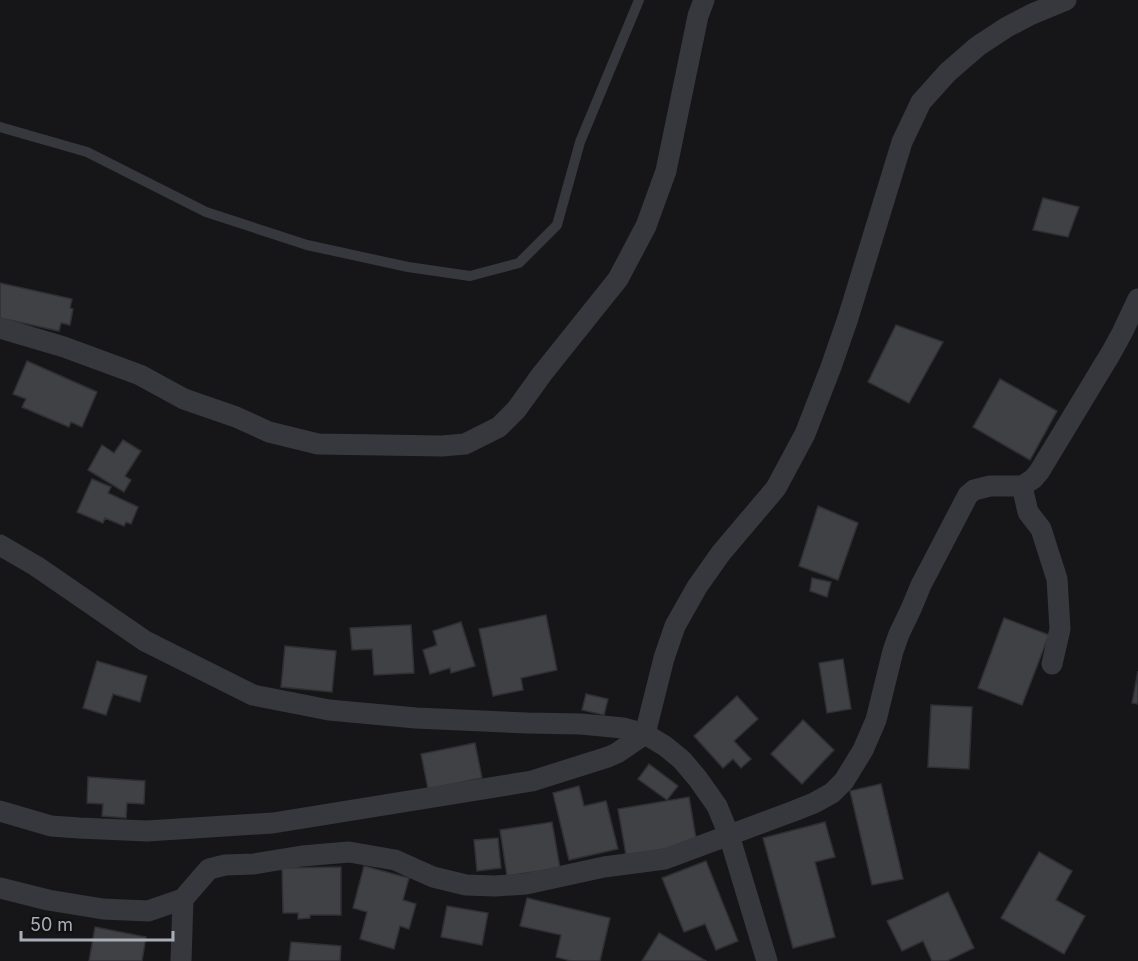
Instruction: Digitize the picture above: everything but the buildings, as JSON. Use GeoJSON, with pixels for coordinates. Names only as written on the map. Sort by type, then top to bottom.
{"type":"FeatureCollection","features":[{"type":"Feature","properties":{"kind":"street"},"geometry":{"type":"LineString","coordinates":[[0,328],[64,347],[140,375],[184,399],[236,417],[269,432],[318,444],[430,446],[465,444],[499,427],[516,410],[618,279],[646,226],[666,171],[698,16],[704,0]]}},
{"type":"Feature","properties":{"kind":"street"},"geometry":{"type":"LineString","coordinates":[[0,811],[51,826],[147,831],[273,823],[532,781],[608,757],[645,734],[664,658],[675,626],[697,587],[721,553],[776,488],[805,434],[844,329],[902,141],[921,102],[948,72],[978,46],[1024,18],[1066,0]]}},
{"type":"Feature","properties":{"kind":"street"},"geometry":{"type":"LineString","coordinates":[[0,888],[48,900],[103,909],[148,911],[183,899],[209,869],[225,865],[254,864],[302,856],[349,852],[395,860],[433,877],[466,885],[526,884],[604,867],[665,859],[814,803],[832,793],[844,781],[863,750],[876,720],[899,634],[921,585],[964,502],[974,490],[990,486],[1022,486],[1034,480],[1111,353],[1138,298]]}},
{"type":"Feature","properties":{"kind":"street"},"geometry":{"type":"LineString","coordinates":[[1022,486],[1028,512],[1041,529],[1057,579],[1060,629],[1052,664]]}},
{"type":"Feature","properties":{"kind":"street"},"geometry":{"type":"LineString","coordinates":[[0,545],[36,566],[146,641],[253,695],[329,710],[416,718],[581,724],[624,728],[645,734],[665,746],[681,760],[717,806],[729,835],[767,961]]}},
{"type":"Feature","properties":{"kind":"street"},"geometry":{"type":"LineString","coordinates":[[181,961],[183,899]]}},
{"type":"Feature","properties":{"kind":"lane"},"geometry":{"type":"LineString","coordinates":[[0,128],[87,152],[206,212],[307,245],[408,267],[470,276],[519,263],[557,225],[579,142],[639,0]]}}]}
